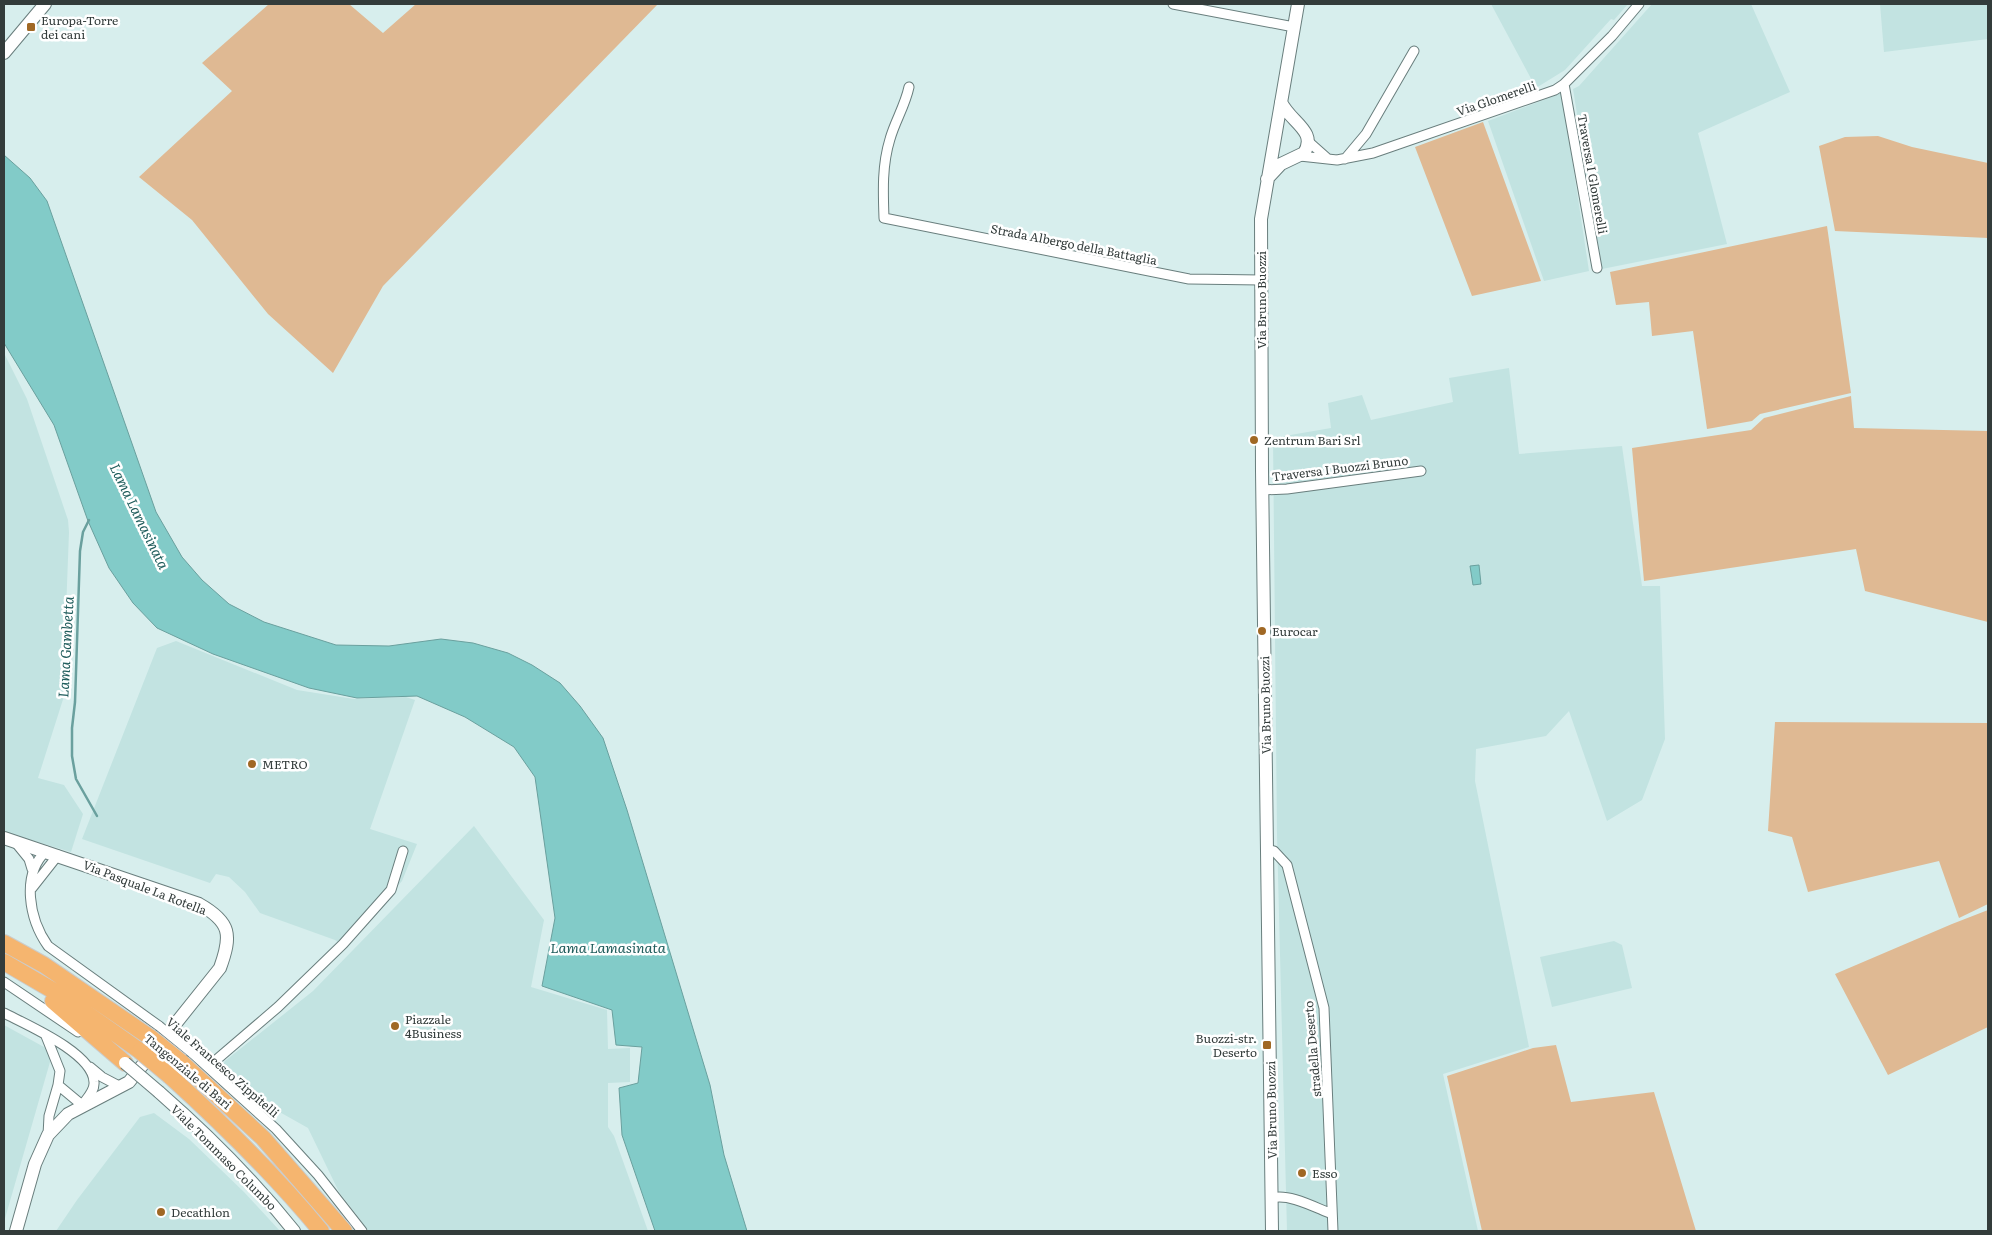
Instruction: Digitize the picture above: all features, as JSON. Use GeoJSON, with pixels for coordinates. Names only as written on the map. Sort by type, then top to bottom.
{"type":"FeatureCollection","features":[{"type":"Feature","properties":{"kind":"highway","name":"Tangenziale di Bari"},"geometry":{"type":"LineString","coordinates":[[4,943],[155,1032],[186,1057],[263,1138],[344,1231]]}},
{"type":"Feature","properties":{"kind":"highway","name":"Tangenziale di Bari"},"geometry":{"type":"LineString","coordinates":[[4,962],[59,994],[140,1051],[170,1076],[232,1133],[293,1197],[321,1231]]}},
{"type":"Feature","properties":{"kind":"highway"},"geometry":{"type":"LineString","coordinates":[[4,971],[56,1003],[125,1063]]}},
{"type":"Feature","properties":{"kind":"main road"},"geometry":{"type":"LineString","coordinates":[[4,53],[45,4]]}},
{"type":"Feature","properties":{"kind":"main road"},"geometry":{"type":"LineString","coordinates":[[1267,178],[1308,148],[1309,142],[1306,131],[1296,124],[1280,102],[1298,4]]}},
{"type":"Feature","properties":{"kind":"main road","name":"Via Bruno Buozzi"},"geometry":{"type":"LineString","coordinates":[[1272,1231],[1262,490],[1261,219],[1280,102]]}},
{"type":"Feature","properties":{"kind":"main road"},"geometry":{"type":"LineString","coordinates":[[1294,158],[1278,154],[1275,138],[1285,124],[1296,124]]}},
{"type":"Feature","properties":{"kind":"main road","name":"Via Pasquale La Rotella"},"geometry":{"type":"LineString","coordinates":[[9,839],[198,904],[221,920],[228,933],[227,948],[220,968],[129,1082],[68,1114],[48,1135],[35,1164],[16,1231]]}},
{"type":"Feature","properties":{"kind":"main road","name":"Viale Tommaso Columbo"},"geometry":{"type":"LineString","coordinates":[[125,1063],[190,1119],[276,1209],[294,1231]]}},
{"type":"Feature","properties":{"kind":"street"},"geometry":{"type":"LineString","coordinates":[[1173,4],[1294,27]]}},
{"type":"Feature","properties":{"kind":"street","name":"Via Glomerelli"},"geometry":{"type":"LineString","coordinates":[[1294,158],[1329,160],[1373,153],[1555,90],[1564,84],[1612,36],[1639,4]]}},
{"type":"Feature","properties":{"kind":"street"},"geometry":{"type":"LineString","coordinates":[[1344,159],[1366,134],[1414,51]]}},
{"type":"Feature","properties":{"kind":"street","name":"Traversa I Glomerelli"},"geometry":{"type":"LineString","coordinates":[[1564,84],[1597,268]]}},
{"type":"Feature","properties":{"kind":"street","name":"Strada Albergo della Battaglia"},"geometry":{"type":"LineString","coordinates":[[909,87],[906,101],[889,140],[884,164],[884,218],[1189,279],[1262,280]]}},
{"type":"Feature","properties":{"kind":"street"},"geometry":{"type":"LineString","coordinates":[[1366,134],[1367,146],[1373,153]]}},
{"type":"Feature","properties":{"kind":"street"},"geometry":{"type":"LineString","coordinates":[[1309,142],[1329,160]]}},
{"type":"Feature","properties":{"kind":"street","name":"Traversa I Buozzi Bruno"},"geometry":{"type":"LineString","coordinates":[[1262,490],[1421,471]]}},
{"type":"Feature","properties":{"kind":"street"},"geometry":{"type":"LineString","coordinates":[[9,839],[29,859],[32,869]]}},
{"type":"Feature","properties":{"kind":"street","name":"stradella Deserto"},"geometry":{"type":"LineString","coordinates":[[1267,850],[1274,850],[1287,865],[1324,1008],[1333,1231]]}},
{"type":"Feature","properties":{"kind":"street"},"geometry":{"type":"LineString","coordinates":[[208,1067],[285,1000],[349,937],[391,890],[403,851]]}},
{"type":"Feature","properties":{"kind":"street"},"geometry":{"type":"LineString","coordinates":[[32,869],[37,860],[52,853]]}},
{"type":"Feature","properties":{"kind":"street"},"geometry":{"type":"LineString","coordinates":[[32,888],[52,853]]}},
{"type":"Feature","properties":{"kind":"street","name":"Viale Francesco Zippitelli"},"geometry":{"type":"LineString","coordinates":[[32,869],[31,908],[37,931],[48,946],[155,1032]]}},
{"type":"Feature","properties":{"kind":"street","name":"Viale Tommaso Columbo"},"geometry":{"type":"LineString","coordinates":[[4,982],[125,1063]]}},
{"type":"Feature","properties":{"kind":"street"},"geometry":{"type":"LineString","coordinates":[[4,1014],[66,1046],[102,1077],[121,1087]]}},
{"type":"Feature","properties":{"kind":"street"},"geometry":{"type":"LineString","coordinates":[[46,1036],[60,1072],[49,1116],[48,1135]]}},
{"type":"Feature","properties":{"kind":"street","name":"Viale Francesco Zippitelli"},"geometry":{"type":"LineString","coordinates":[[186,1057],[208,1067],[276,1129],[318,1175],[362,1231]]}},
{"type":"Feature","properties":{"kind":"street"},"geometry":{"type":"LineString","coordinates":[[58,1085],[82,1106],[93,1090],[94,1082],[92,1073],[84,1062]]}},
{"type":"Feature","properties":{"kind":"street"},"geometry":{"type":"LineString","coordinates":[[1272,1198],[1278,1196],[1294,1200],[1332,1214]]}},
{"type":"Feature","properties":{"kind":"shaded area"},"geometry":{"type":"Polygon","coordinates":[[[269,4],[349,4],[383,33],[416,4],[658,4],[383,286],[333,373],[268,314],[192,220],[139,177],[232,91],[202,63],[269,4]]]}},
{"type":"Feature","properties":{"kind":"shaded area"},"geometry":{"type":"Polygon","coordinates":[[[1491,4],[1628,4],[1614,20],[1611,19],[1565,70],[1536,88],[1491,4]]]}},
{"type":"Feature","properties":{"kind":"shaded area"},"geometry":{"type":"Polygon","coordinates":[[[1652,4],[1751,4],[1790,92],[1698,133],[1727,244],[1602,269],[1573,89],[1579,86],[1652,4]]]}},
{"type":"Feature","properties":{"kind":"shaded area"},"geometry":{"type":"Polygon","coordinates":[[[1880,4],[1988,4],[1988,39],[1884,52],[1880,4]]]}},
{"type":"Feature","properties":{"kind":"shaded area"},"geometry":{"type":"Polygon","coordinates":[[[1562,93],[1589,271],[1544,281],[1488,121],[1562,93]]]}},
{"type":"Feature","properties":{"kind":"shaded area"},"geometry":{"type":"Polygon","coordinates":[[[1483,122],[1541,281],[1472,296],[1415,147],[1483,122]]]}},
{"type":"Feature","properties":{"kind":"shaded area"},"geometry":{"type":"Polygon","coordinates":[[[1878,136],[1912,147],[1988,163],[1988,238],[1835,231],[1819,146],[1845,137],[1878,136]]]}},
{"type":"Feature","properties":{"kind":"shaded area"},"geometry":{"type":"Polygon","coordinates":[[[1827,226],[1851,393],[1760,414],[1752,421],[1707,429],[1693,331],[1652,336],[1649,302],[1616,305],[1610,272],[1827,226]]]}},
{"type":"Feature","properties":{"kind":"shaded area"},"geometry":{"type":"Polygon","coordinates":[[[4,353],[27,399],[68,520],[63,690],[66,690],[38,778],[64,785],[83,814],[71,852],[4,832],[4,353]]]}},
{"type":"Feature","properties":{"kind":"shaded area"},"geometry":{"type":"Polygon","coordinates":[[[1509,368],[1519,454],[1622,446],[1642,586],[1660,586],[1665,739],[1642,800],[1607,821],[1569,711],[1546,736],[1476,749],[1475,781],[1529,1047],[1443,1074],[1478,1231],[1287,1231],[1277,835],[1273,438],[1331,428],[1328,403],[1362,395],[1371,420],[1453,402],[1449,378],[1509,368]]]}},
{"type":"Feature","properties":{"kind":"shaded area"},"geometry":{"type":"Polygon","coordinates":[[[1851,396],[1854,428],[1988,431],[1988,622],[1865,591],[1856,549],[1644,581],[1632,448],[1751,430],[1764,418],[1851,396]]]}},
{"type":"Feature","properties":{"kind":"shaded area","name":"METRO"},"geometry":{"type":"Polygon","coordinates":[[[176,641],[297,690],[354,699],[406,697],[415,700],[370,829],[417,844],[402,881],[344,946],[335,940],[260,913],[245,892],[229,877],[216,874],[210,883],[82,839],[157,648],[176,641]]]}},
{"type":"Feature","properties":{"kind":"shaded area"},"geometry":{"type":"Polygon","coordinates":[[[1775,722],[1988,723],[1988,904],[1959,918],[1939,861],[1808,892],[1792,837],[1768,831],[1775,722]]]}},
{"type":"Feature","properties":{"kind":"shaded area","name":"Piazzale 4Business"},"geometry":{"type":"Polygon","coordinates":[[[474,826],[544,920],[531,987],[607,1010],[608,1049],[630,1048],[630,1082],[608,1083],[608,1127],[614,1136],[648,1231],[369,1231],[339,1192],[308,1128],[276,1110],[264,1112],[224,1073],[223,1065],[225,1061],[313,991],[474,826]]]}},
{"type":"Feature","properties":{"kind":"shaded area"},"geometry":{"type":"Polygon","coordinates":[[[1988,910],[1988,1027],[1888,1075],[1835,974],[1988,910]]]}},
{"type":"Feature","properties":{"kind":"shaded area"},"geometry":{"type":"Polygon","coordinates":[[[1614,941],[1622,945],[1632,988],[1552,1007],[1540,957],[1614,941]]]}},
{"type":"Feature","properties":{"kind":"shaded area"},"geometry":{"type":"Polygon","coordinates":[[[4,1025],[44,1047],[49,1054],[50,1062],[4,1222],[4,1025]]]}},
{"type":"Feature","properties":{"kind":"shaded area"},"geometry":{"type":"Polygon","coordinates":[[[1556,1045],[1571,1102],[1654,1092],[1696,1231],[1482,1231],[1447,1076],[1533,1048],[1556,1045]]]}},
{"type":"Feature","properties":{"kind":"shaded area"},"geometry":{"type":"Polygon","coordinates":[[[154,1113],[189,1139],[244,1192],[280,1231],[56,1231],[140,1117],[154,1113]]]}},
{"type":"Feature","properties":{"kind":"water","name":"Lama Lamasinata"},"geometry":{"type":"Polygon","coordinates":[[[4,155],[30,178],[47,201],[156,512],[182,557],[202,580],[229,604],[264,622],[336,645],[389,646],[441,639],[473,643],[508,653],[532,665],[560,683],[580,706],[603,738],[627,810],[710,1085],[724,1155],[747,1231],[655,1231],[622,1135],[619,1088],[638,1083],[642,1047],[616,1045],[612,1010],[542,986],[555,918],[535,777],[514,747],[465,717],[417,696],[357,698],[309,688],[213,654],[157,628],[133,603],[109,568],[88,521],[54,425],[4,343],[4,155]]]}},
{"type":"Feature","properties":{"kind":"water"},"geometry":{"type":"Polygon","coordinates":[[[1479,565],[1481,584],[1473,585],[1470,566],[1479,565]]]}},
{"type":"Feature","properties":{"kind":"waterway","name":"Lama Gambetta"},"geometry":{"type":"LineString","coordinates":[[89,520],[83,532],[80,551],[72,756],[76,779],[97,816]]}},
{"type":"Feature","properties":{"kind":"place","name":"Europa-Torre dei cani"},"geometry":{"type":"Point","coordinates":[31,27]}},
{"type":"Feature","properties":{"kind":"place","name":"Zentrum Bari Srl"},"geometry":{"type":"Point","coordinates":[1254,440]}},
{"type":"Feature","properties":{"kind":"place","name":"Eurocar"},"geometry":{"type":"Point","coordinates":[1262,631]}},
{"type":"Feature","properties":{"kind":"place","name":"METRO"},"geometry":{"type":"Point","coordinates":[252,764]}},
{"type":"Feature","properties":{"kind":"place","name":"Piazzale 4Business"},"geometry":{"type":"Point","coordinates":[395,1026]}},
{"type":"Feature","properties":{"kind":"place","name":"Buozzi-str. Deserto"},"geometry":{"type":"Point","coordinates":[1267,1045]}},
{"type":"Feature","properties":{"kind":"place","name":"Esso"},"geometry":{"type":"Point","coordinates":[1302,1173]}},
{"type":"Feature","properties":{"kind":"place","name":"Decathlon"},"geometry":{"type":"Point","coordinates":[161,1212]}}]}
